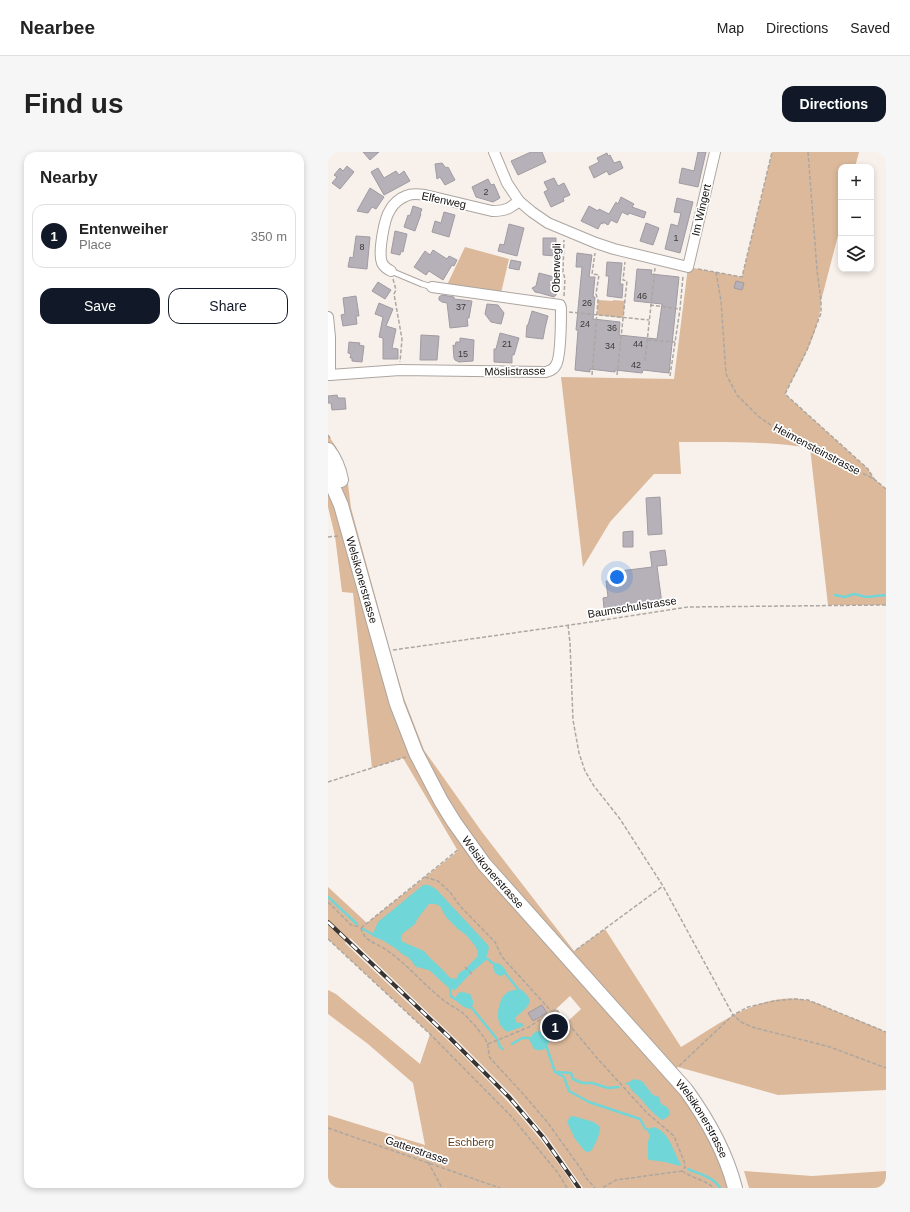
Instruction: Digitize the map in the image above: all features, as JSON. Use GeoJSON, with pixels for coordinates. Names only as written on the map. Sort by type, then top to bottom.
{"type":"FeatureCollection","features":[{"type":"Feature","properties":{"kind":"main road","name":"Welsikonerstrasse"},"geometry":{"type":"LineString","coordinates":[[330,446],[340,477],[341,505]]}},
{"type":"Feature","properties":{"kind":"main road","name":"Welsikonerstrasse"},"geometry":{"type":"LineString","coordinates":[[328,469],[341,505],[397,704],[416,753],[441,801],[468,842],[501,884],[672,1073],[697,1105],[712,1131],[728,1165],[735,1188]]}},
{"type":"Feature","properties":{"kind":"street"},"geometry":{"type":"LineString","coordinates":[[494,152],[507,183],[519,201],[548,223],[596,243],[626,252],[686,266]]}},
{"type":"Feature","properties":{"kind":"street","name":"Im Wingert"},"geometry":{"type":"LineString","coordinates":[[686,266],[715,152]]}},
{"type":"Feature","properties":{"kind":"street","name":"Elfenweg"},"geometry":{"type":"LineString","coordinates":[[391,271],[382,263],[380,251],[381,243],[386,220],[390,210],[396,202],[406,196],[415,194],[425,195],[492,211],[502,211],[508,209],[519,201]]}},
{"type":"Feature","properties":{"kind":"street"},"geometry":{"type":"LineString","coordinates":[[432,287],[561,308]]}},
{"type":"Feature","properties":{"kind":"street","name":"Möslistrasse"},"geometry":{"type":"LineString","coordinates":[[329,375],[400,370],[551,371],[558,360],[561,308]]}},
{"type":"Feature","properties":{"kind":"street"},"geometry":{"type":"LineString","coordinates":[[328,317],[330,337],[329,375]]}},
{"type":"Feature","properties":{"kind":"lane"},"geometry":{"type":"LineString","coordinates":[[391,271],[432,287]]}},
{"type":"Feature","properties":{"kind":"path"},"geometry":{"type":"LineString","coordinates":[[670,376],[686,266],[742,277],[772,152]]}},
{"type":"Feature","properties":{"kind":"path"},"geometry":{"type":"LineString","coordinates":[[808,152],[821,313],[807,350],[785,394],[868,469],[874,479]]}},
{"type":"Feature","properties":{"kind":"path","name":"Oberwegli"},"geometry":{"type":"LineString","coordinates":[[561,308],[565,279],[563,272],[565,230]]}},
{"type":"Feature","properties":{"kind":"path"},"geometry":{"type":"LineString","coordinates":[[592,375],[598,300],[596,294],[599,275],[592,274],[596,243]]}},
{"type":"Feature","properties":{"kind":"path"},"geometry":{"type":"LineString","coordinates":[[617,375],[627,281],[623,280],[626,252]]}},
{"type":"Feature","properties":{"kind":"path"},"geometry":{"type":"LineString","coordinates":[[645,361],[656,259]]}},
{"type":"Feature","properties":{"kind":"path"},"geometry":{"type":"LineString","coordinates":[[391,271],[396,290],[394,294],[402,339],[400,360]]}},
{"type":"Feature","properties":{"kind":"path","name":"Heimensteinstrasse"},"geometry":{"type":"LineString","coordinates":[[716,272],[721,301],[726,374],[737,395],[759,417],[784,434],[874,479],[886,489]]}},
{"type":"Feature","properties":{"kind":"path"},"geometry":{"type":"LineString","coordinates":[[650,305],[680,309]]}},
{"type":"Feature","properties":{"kind":"path"},"geometry":{"type":"LineString","coordinates":[[561,308],[597,315],[649,320]]}},
{"type":"Feature","properties":{"kind":"path"},"geometry":{"type":"LineString","coordinates":[[648,340],[675,342]]}},
{"type":"Feature","properties":{"kind":"path"},"geometry":{"type":"LineString","coordinates":[[328,435],[330,446]]}},
{"type":"Feature","properties":{"kind":"path","name":"Baumschulstrasse"},"geometry":{"type":"LineString","coordinates":[[382,652],[688,607],[886,605]]}},
{"type":"Feature","properties":{"kind":"path"},"geometry":{"type":"LineString","coordinates":[[568,625],[573,720],[576,742],[582,762],[590,780],[620,819],[663,886],[733,1015],[741,1022],[752,1027],[830,1047],[886,1068]]}},
{"type":"Feature","properties":{"kind":"path"},"geometry":{"type":"LineString","coordinates":[[328,782],[416,753]]}},
{"type":"Feature","properties":{"kind":"path"},"geometry":{"type":"LineString","coordinates":[[361,928],[468,842]]}},
{"type":"Feature","properties":{"kind":"path"},"geometry":{"type":"LineString","coordinates":[[425,877],[438,881],[450,892],[460,906],[495,942],[502,957],[552,1012]]}},
{"type":"Feature","properties":{"kind":"path"},"geometry":{"type":"LineString","coordinates":[[574,951],[663,886]]}},
{"type":"Feature","properties":{"kind":"path"},"geometry":{"type":"LineString","coordinates":[[328,902],[351,925],[361,928]]}},
{"type":"Feature","properties":{"kind":"path"},"geometry":{"type":"LineString","coordinates":[[361,928],[362,934],[368,940],[392,954],[406,965],[442,1000],[465,1015],[488,1044],[488,1054],[490,1058],[548,1123],[578,1164],[586,1178],[595,1188]]}},
{"type":"Feature","properties":{"kind":"path"},"geometry":{"type":"LineString","coordinates":[[328,939],[430,1034],[511,1116],[558,1173],[567,1188]]}},
{"type":"Feature","properties":{"kind":"path"},"geometry":{"type":"LineString","coordinates":[[465,967],[472,974]]}},
{"type":"Feature","properties":{"kind":"path"},"geometry":{"type":"LineString","coordinates":[[672,1073],[733,1015],[748,1007],[784,999],[800,999],[820,1004],[886,1032]]}},
{"type":"Feature","properties":{"kind":"path"},"geometry":{"type":"LineString","coordinates":[[488,1044],[529,1026],[556,1009],[597,1058],[642,1107],[674,1136],[685,1164],[682,1171]]}},
{"type":"Feature","properties":{"kind":"path","name":"Gatterstrasse"},"geometry":{"type":"LineString","coordinates":[[328,1128],[500,1188]]}},
{"type":"Feature","properties":{"kind":"path"},"geometry":{"type":"LineString","coordinates":[[428,1162],[442,1188]]}},
{"type":"Feature","properties":{"kind":"path"},"geometry":{"type":"LineString","coordinates":[[602,1188],[616,1180],[682,1171],[714,1188]]}},
{"type":"Feature","properties":{"kind":"green space"},"geometry":{"type":"Polygon","coordinates":[[[772,152],[859,152],[856,164],[838,164],[838,236],[813,337],[785,394],[868,469],[874,479],[886,489],[886,605],[828,605],[810,448],[745,442],[679,442],[681,474],[654,474],[610,522],[583,567],[561,377],[674,379],[688,267],[742,277],[772,152]]]}},
{"type":"Feature","properties":{"kind":"green space"},"geometry":{"type":"Polygon","coordinates":[[[465,247],[509,259],[501,293],[447,285],[465,247]]]}},
{"type":"Feature","properties":{"kind":"green space"},"geometry":{"type":"Polygon","coordinates":[[[598,300],[625,301],[623,318],[597,315],[598,300]]]}},
{"type":"Feature","properties":{"kind":"green space","name":"Eschberg"},"geometry":{"type":"Polygon","coordinates":[[[328,435],[336,447],[345,467],[351,508],[390,650],[404,698],[424,750],[482,832],[574,951],[605,929],[681,1047],[740,1012],[772,1000],[806,1000],[880,1029],[886,1032],[886,1090],[778,1095],[678,1067],[672,1073],[718,1154],[729,1188],[583,1188],[548,1138],[512,1095],[350,938],[345,943],[455,1047],[528,1124],[575,1188],[328,1188],[328,1115],[425,1145],[413,1083],[368,1044],[328,1014],[328,990],[336,994],[420,1064],[430,1034],[328,939],[328,887],[367,923],[458,851],[403,758],[372,768],[353,593],[342,592],[335,536],[328,507],[328,435]],[[570,996],[556,1009],[567,1022],[581,1009],[570,996]]]}},
{"type":"Feature","properties":{"kind":"green space"},"geometry":{"type":"Polygon","coordinates":[[[744,1171],[812,1176],[886,1171],[886,1188],[749,1188],[744,1171]]]}},
{"type":"Feature","properties":{"kind":"water"},"geometry":{"type":"Polygon","coordinates":[[[423,885],[429,885],[436,889],[488,945],[489,948],[485,961],[455,990],[450,989],[429,970],[416,967],[409,958],[395,948],[372,936],[378,922],[423,885]],[[429,904],[415,924],[402,934],[401,940],[424,951],[450,978],[456,979],[459,973],[477,957],[478,953],[476,947],[466,935],[446,917],[440,906],[429,904]]]}},
{"type":"Feature","properties":{"kind":"water"},"geometry":{"type":"Polygon","coordinates":[[[497,963],[504,968],[507,973],[501,976],[496,973],[493,965],[497,963]]]}},
{"type":"Feature","properties":{"kind":"water"},"geometry":{"type":"Polygon","coordinates":[[[520,989],[528,997],[529,1004],[515,1018],[517,1023],[522,1023],[524,1026],[507,1032],[501,1026],[498,1018],[501,1000],[507,993],[520,989]]]}},
{"type":"Feature","properties":{"kind":"water"},"geometry":{"type":"Polygon","coordinates":[[[463,992],[470,994],[472,998],[473,1003],[470,1009],[462,1006],[455,999],[458,993],[463,992]]]}},
{"type":"Feature","properties":{"kind":"water"},"geometry":{"type":"Polygon","coordinates":[[[537,1031],[541,1032],[549,1040],[548,1046],[542,1050],[534,1049],[529,1039],[537,1031]]]}},
{"type":"Feature","properties":{"kind":"water"},"geometry":{"type":"Polygon","coordinates":[[[634,1079],[642,1081],[653,1095],[659,1097],[661,1104],[670,1112],[666,1118],[662,1120],[659,1118],[633,1092],[629,1085],[625,1084],[634,1079]]]}},
{"type":"Feature","properties":{"kind":"water"},"geometry":{"type":"Polygon","coordinates":[[[573,1116],[594,1122],[600,1127],[597,1140],[591,1151],[586,1152],[575,1139],[567,1122],[570,1117],[573,1116]]]}},
{"type":"Feature","properties":{"kind":"water"},"geometry":{"type":"Polygon","coordinates":[[[654,1127],[664,1133],[668,1138],[681,1164],[680,1166],[648,1159],[648,1141],[650,1136],[647,1130],[654,1127]]]}},
{"type":"Feature","properties":{"kind":"building"},"geometry":{"type":"Polygon","coordinates":[[[363,152],[379,152],[370,160],[363,152]]]}},
{"type":"Feature","properties":{"kind":"building"},"geometry":{"type":"Polygon","coordinates":[[[531,152],[542,152],[546,162],[518,175],[511,161],[531,152]]]}},
{"type":"Feature","properties":{"kind":"building"},"geometry":{"type":"Polygon","coordinates":[[[698,152],[706,152],[698,187],[679,183],[682,168],[694,171],[698,152]]]}},
{"type":"Feature","properties":{"kind":"building"},"geometry":{"type":"Polygon","coordinates":[[[607,153],[608,156],[610,155],[614,163],[620,161],[623,168],[609,175],[607,171],[594,178],[589,167],[599,162],[597,158],[607,153]]]}},
{"type":"Feature","properties":{"kind":"building"},"geometry":{"type":"Polygon","coordinates":[[[442,163],[446,168],[448,167],[455,180],[445,185],[440,177],[437,179],[435,164],[442,163]]]}},
{"type":"Feature","properties":{"kind":"building"},"geometry":{"type":"Polygon","coordinates":[[[347,166],[354,172],[340,189],[332,183],[337,177],[334,175],[340,168],[343,171],[347,166]]]}},
{"type":"Feature","properties":{"kind":"building"},"geometry":{"type":"Polygon","coordinates":[[[378,168],[384,178],[396,171],[399,175],[404,171],[410,181],[384,195],[371,172],[378,168]]]}},
{"type":"Feature","properties":{"kind":"building"},"geometry":{"type":"Polygon","coordinates":[[[554,178],[558,186],[564,183],[570,195],[563,198],[564,201],[551,207],[544,192],[548,190],[544,182],[554,178]]]}},
{"type":"Feature","properties":{"kind":"building"},"geometry":{"type":"Polygon","coordinates":[[[488,179],[491,185],[494,184],[500,198],[493,202],[476,197],[472,187],[488,179]]]}},
{"type":"Feature","properties":{"kind":"building"},"geometry":{"type":"Polygon","coordinates":[[[370,188],[384,197],[376,209],[372,207],[368,213],[357,211],[370,188]]]}},
{"type":"Feature","properties":{"kind":"building"},"geometry":{"type":"Polygon","coordinates":[[[621,197],[634,204],[632,207],[646,212],[644,218],[629,213],[628,215],[622,212],[617,223],[611,220],[608,225],[603,222],[598,229],[581,221],[589,206],[598,211],[599,209],[609,214],[616,202],[618,204],[621,197]]]}},
{"type":"Feature","properties":{"kind":"building"},"geometry":{"type":"Polygon","coordinates":[[[677,198],[693,202],[680,253],[665,249],[671,224],[678,226],[681,213],[674,212],[677,198]]]}},
{"type":"Feature","properties":{"kind":"building"},"geometry":{"type":"Polygon","coordinates":[[[413,206],[422,209],[415,231],[404,227],[413,206]]]}},
{"type":"Feature","properties":{"kind":"building"},"geometry":{"type":"Polygon","coordinates":[[[444,212],[455,215],[449,237],[432,232],[435,221],[441,223],[444,212]]]}},
{"type":"Feature","properties":{"kind":"building"},"geometry":{"type":"Polygon","coordinates":[[[646,223],[659,228],[653,245],[640,241],[646,223]]]}},
{"type":"Feature","properties":{"kind":"building"},"geometry":{"type":"Polygon","coordinates":[[[509,224],[524,228],[517,256],[498,251],[500,244],[504,245],[509,224]]]}},
{"type":"Feature","properties":{"kind":"building"},"geometry":{"type":"Polygon","coordinates":[[[395,231],[407,234],[403,252],[401,251],[400,255],[391,253],[395,231]]]}},
{"type":"Feature","properties":{"kind":"building"},"geometry":{"type":"Polygon","coordinates":[[[356,236],[370,237],[367,269],[348,267],[350,257],[353,258],[356,236]]]}},
{"type":"Feature","properties":{"kind":"building"},"geometry":{"type":"Polygon","coordinates":[[[543,238],[556,238],[556,256],[543,255],[543,238]]]}},
{"type":"Feature","properties":{"kind":"building"},"geometry":{"type":"Polygon","coordinates":[[[433,250],[447,259],[449,256],[457,260],[454,266],[452,265],[443,280],[429,271],[426,275],[414,267],[425,251],[430,255],[433,250]]]}},
{"type":"Feature","properties":{"kind":"building"},"geometry":{"type":"Polygon","coordinates":[[[577,253],[592,255],[589,277],[595,277],[593,319],[620,322],[619,335],[657,339],[662,304],[634,301],[637,269],[652,270],[651,274],[679,277],[669,373],[643,370],[642,373],[615,370],[615,372],[590,369],[590,372],[575,370],[578,330],[576,330],[582,267],[576,267],[577,253]]]}},
{"type":"Feature","properties":{"kind":"building"},"geometry":{"type":"Polygon","coordinates":[[[511,260],[521,262],[519,270],[509,268],[511,260]]]}},
{"type":"Feature","properties":{"kind":"building"},"geometry":{"type":"Polygon","coordinates":[[[607,262],[622,263],[620,284],[623,284],[622,298],[607,296],[609,276],[606,276],[607,262]]]}},
{"type":"Feature","properties":{"kind":"building"},"geometry":{"type":"Polygon","coordinates":[[[539,273],[558,278],[555,289],[557,292],[554,297],[535,292],[532,288],[536,286],[539,273]]]}},
{"type":"Feature","properties":{"kind":"building"},"geometry":{"type":"Polygon","coordinates":[[[736,281],[744,283],[742,290],[734,288],[736,281]]]}},
{"type":"Feature","properties":{"kind":"building"},"geometry":{"type":"Polygon","coordinates":[[[378,282],[391,290],[385,299],[372,291],[378,282]]]}},
{"type":"Feature","properties":{"kind":"building"},"geometry":{"type":"Polygon","coordinates":[[[442,295],[454,297],[454,299],[472,301],[469,318],[467,318],[468,326],[450,328],[447,303],[439,300],[439,297],[442,295]]]}},
{"type":"Feature","properties":{"kind":"building"},"geometry":{"type":"Polygon","coordinates":[[[356,296],[359,316],[356,316],[357,324],[343,326],[341,315],[345,314],[343,298],[356,296]]]}},
{"type":"Feature","properties":{"kind":"building"},"geometry":{"type":"Polygon","coordinates":[[[379,303],[393,309],[386,326],[396,329],[392,348],[398,349],[398,359],[383,359],[383,338],[379,337],[383,317],[375,314],[379,303]]]}},
{"type":"Feature","properties":{"kind":"building"},"geometry":{"type":"Polygon","coordinates":[[[487,304],[498,305],[504,313],[501,324],[491,322],[485,314],[487,304]]]}},
{"type":"Feature","properties":{"kind":"building"},"geometry":{"type":"Polygon","coordinates":[[[532,311],[548,316],[543,339],[526,337],[527,325],[532,311]]]}},
{"type":"Feature","properties":{"kind":"building"},"geometry":{"type":"Polygon","coordinates":[[[500,333],[519,338],[514,355],[512,355],[512,363],[494,362],[494,349],[496,349],[500,333]]]}},
{"type":"Feature","properties":{"kind":"building"},"geometry":{"type":"Polygon","coordinates":[[[421,335],[439,336],[437,360],[420,360],[421,335]]]}},
{"type":"Feature","properties":{"kind":"building"},"geometry":{"type":"Polygon","coordinates":[[[460,338],[474,340],[473,361],[459,362],[455,360],[453,345],[455,346],[456,342],[460,342],[460,338]]]}},
{"type":"Feature","properties":{"kind":"building"},"geometry":{"type":"Polygon","coordinates":[[[349,342],[360,343],[359,345],[364,346],[362,362],[352,361],[352,358],[350,358],[351,354],[348,353],[349,342]]]}},
{"type":"Feature","properties":{"kind":"building"},"geometry":{"type":"Polygon","coordinates":[[[337,395],[338,398],[345,398],[346,409],[332,410],[331,403],[328,403],[328,396],[337,395]]]}},
{"type":"Feature","properties":{"kind":"building"},"geometry":{"type":"Polygon","coordinates":[[[660,497],[662,534],[648,535],[646,498],[660,497]]]}},
{"type":"Feature","properties":{"kind":"building"},"geometry":{"type":"Polygon","coordinates":[[[633,531],[633,547],[623,547],[623,532],[633,531]]]}},
{"type":"Feature","properties":{"kind":"building"},"geometry":{"type":"Polygon","coordinates":[[[665,550],[667,565],[657,566],[662,604],[610,610],[610,607],[604,608],[603,598],[608,597],[606,581],[613,581],[612,572],[652,567],[650,552],[665,550]]]}},
{"type":"Feature","properties":{"kind":"building"},"geometry":{"type":"Polygon","coordinates":[[[542,1005],[547,1013],[533,1021],[528,1013],[542,1005]]]}},
{"type":"Feature","properties":{"kind":"waterway"},"geometry":{"type":"LineString","coordinates":[[835,595],[845,597],[854,594],[866,597],[886,595]]}},
{"type":"Feature","properties":{"kind":"waterway"},"geometry":{"type":"LineString","coordinates":[[328,897],[357,924]]}},
{"type":"Feature","properties":{"kind":"waterway"},"geometry":{"type":"LineString","coordinates":[[363,929],[372,934]]}},
{"type":"Feature","properties":{"kind":"waterway"},"geometry":{"type":"LineString","coordinates":[[486,958],[494,964]]}},
{"type":"Feature","properties":{"kind":"waterway"},"geometry":{"type":"LineString","coordinates":[[506,974],[518,989]]}},
{"type":"Feature","properties":{"kind":"waterway"},"geometry":{"type":"LineString","coordinates":[[450,989],[451,996],[455,999]]}},
{"type":"Feature","properties":{"kind":"waterway"},"geometry":{"type":"LineString","coordinates":[[472,1008],[497,1039]]}},
{"type":"Feature","properties":{"kind":"waterway"},"geometry":{"type":"LineString","coordinates":[[512,1044],[522,1038],[529,1038]]}},
{"type":"Feature","properties":{"kind":"waterway"},"geometry":{"type":"LineString","coordinates":[[498,1041],[500,1047],[503,1049]]}},
{"type":"Feature","properties":{"kind":"waterway"},"geometry":{"type":"LineString","coordinates":[[547,1048],[555,1072],[564,1077],[569,1091],[589,1102],[640,1119],[645,1128],[648,1130]]}},
{"type":"Feature","properties":{"kind":"waterway"},"geometry":{"type":"LineString","coordinates":[[557,1072],[571,1073],[573,1079],[582,1083],[592,1083],[608,1088],[618,1087]]}},
{"type":"Feature","properties":{"kind":"waterway"},"geometry":{"type":"LineString","coordinates":[[688,1169],[710,1178],[720,1188]]}},
{"type":"Feature","properties":{"kind":"railway"},"geometry":{"type":"LineString","coordinates":[[328,922],[449,1037],[509,1097],[543,1137],[579,1188]]}},
{"type":"Feature","properties":{"kind":"place","name":"Entenweiher"},"geometry":{"type":"Point","coordinates":[555,1027]}}]}
